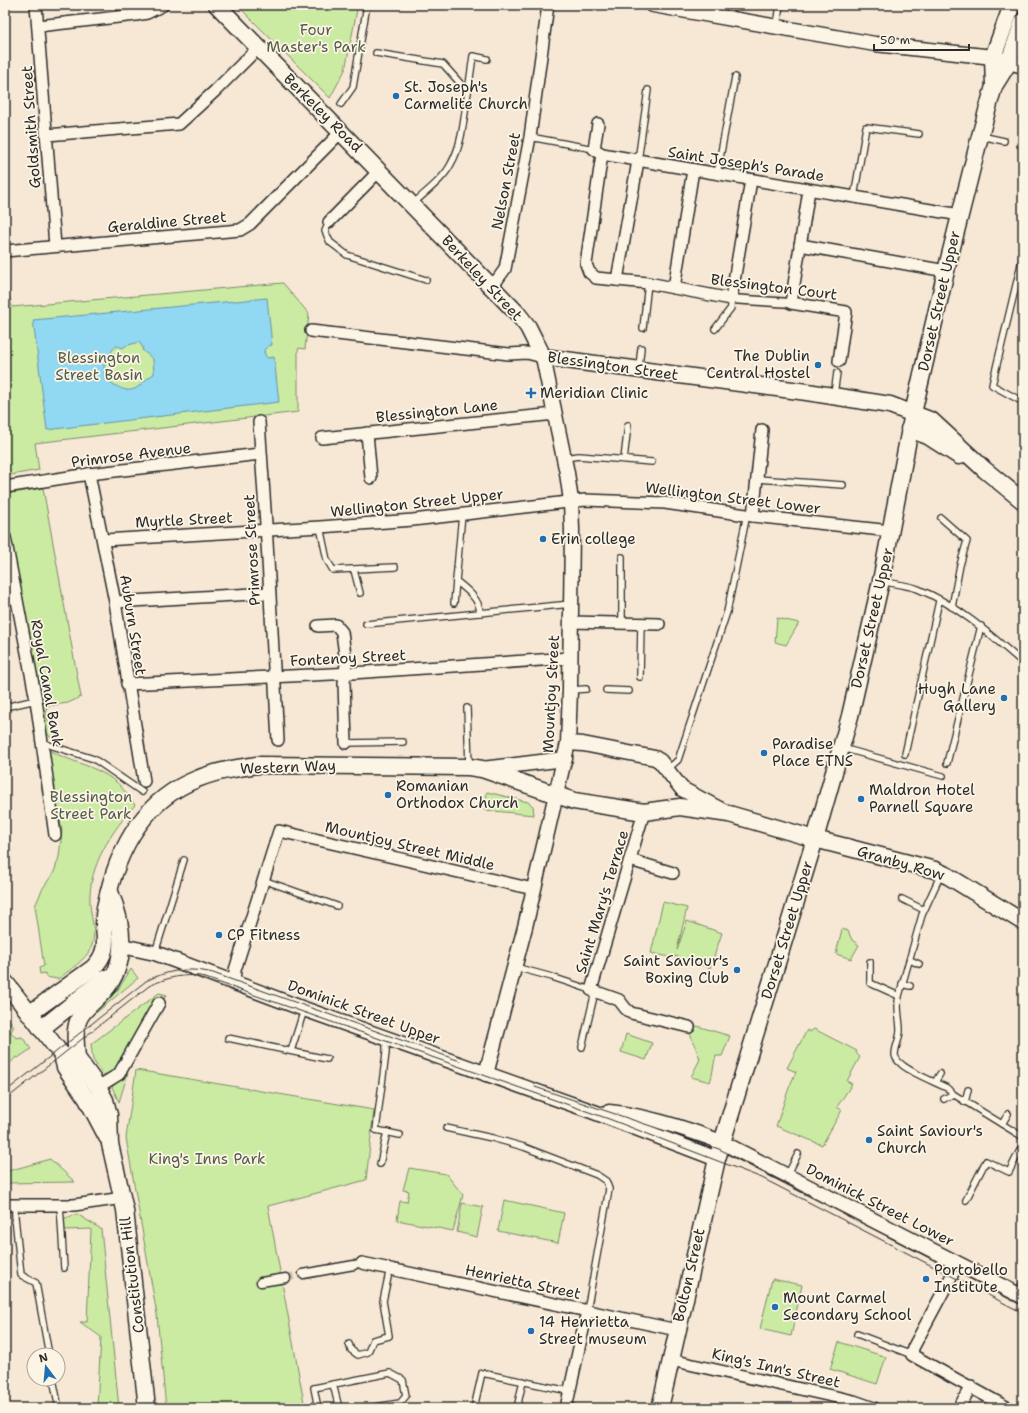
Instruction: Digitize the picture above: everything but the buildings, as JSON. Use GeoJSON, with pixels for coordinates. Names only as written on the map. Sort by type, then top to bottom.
{"type":"FeatureCollection","features":[{"type":"Feature","properties":{"kind":"main road","name":"Berkeley Road"},"geometry":{"type":"LineString","coordinates":[[216,5],[412,204]]}},
{"type":"Feature","properties":{"kind":"main road"},"geometry":{"type":"LineString","coordinates":[[993,57],[1012,5]]}},
{"type":"Feature","properties":{"kind":"main road","name":"Dorset Street Upper"},"geometry":{"type":"LineString","coordinates":[[994,86],[1016,64],[1023,22]]}},
{"type":"Feature","properties":{"kind":"main road","name":"Dorset Street Upper"},"geometry":{"type":"LineString","coordinates":[[721,1142],[815,839],[841,747],[881,581],[913,413],[946,271],[994,86],[993,57]]}},
{"type":"Feature","properties":{"kind":"main road","name":"Berkeley Street"},"geometry":{"type":"LineString","coordinates":[[412,204],[523,319],[544,356]]}},
{"type":"Feature","properties":{"kind":"main road","name":"Blessington Street"},"geometry":{"type":"LineString","coordinates":[[544,356],[890,405],[932,421],[985,470]]}},
{"type":"Feature","properties":{"kind":"main road"},"geometry":{"type":"LineString","coordinates":[[910,430],[928,436],[985,470],[1023,501]]}},
{"type":"Feature","properties":{"kind":"main road","name":"Western Way"},"geometry":{"type":"LineString","coordinates":[[29,1014],[102,960],[105,944],[105,910],[110,892],[112,874],[120,854],[132,833],[155,806],[172,792],[197,779],[225,770],[256,765],[476,768],[574,801],[644,812],[680,807],[729,814]]}},
{"type":"Feature","properties":{"kind":"main road","name":"Granby Row"},"geometry":{"type":"LineString","coordinates":[[729,814],[815,839],[942,872],[1023,922]]}},
{"type":"Feature","properties":{"kind":"main road","name":"Western Way"},"geometry":{"type":"LineString","coordinates":[[69,1056],[76,1044],[79,1019],[106,990],[121,957],[122,946],[116,907],[110,892]]}},
{"type":"Feature","properties":{"kind":"main road"},"geometry":{"type":"LineString","coordinates":[[41,1029],[117,968]]}},
{"type":"Feature","properties":{"kind":"main road","name":"Constitution Hill"},"geometry":{"type":"LineString","coordinates":[[5,982],[41,1029],[98,1087],[105,1100],[109,1115],[110,1144],[123,1198],[147,1408]]}},
{"type":"Feature","properties":{"kind":"main road","name":"Constitution Hill"},"geometry":{"type":"LineString","coordinates":[[69,1056],[65,1067],[87,1100],[110,1144]]}},
{"type":"Feature","properties":{"kind":"main road","name":"Bolton Street"},"geometry":{"type":"LineString","coordinates":[[660,1408],[721,1142]]}},
{"type":"Feature","properties":{"kind":"street","name":"Goldsmith Street"},"geometry":{"type":"LineString","coordinates":[[36,5],[55,246]]}},
{"type":"Feature","properties":{"kind":"street"},"geometry":{"type":"LineString","coordinates":[[38,26],[136,15],[147,13],[163,5]]}},
{"type":"Feature","properties":{"kind":"street","name":"Nelson Street"},"geometry":{"type":"LineString","coordinates":[[492,287],[504,269],[530,137],[548,5]]}},
{"type":"Feature","properties":{"kind":"street"},"geometry":{"type":"LineString","coordinates":[[653,5],[875,44],[993,57],[1016,64]]}},
{"type":"Feature","properties":{"kind":"street"},"geometry":{"type":"LineString","coordinates":[[47,135],[179,124],[258,48]]}},
{"type":"Feature","properties":{"kind":"street","name":"Blessington Court"},"geometry":{"type":"LineString","coordinates":[[598,124],[598,152],[586,264],[589,272],[596,278],[648,283],[731,299],[791,303],[846,312],[838,367]]}},
{"type":"Feature","properties":{"kind":"street","name":"Geraldine Street"},"geometry":{"type":"LineString","coordinates":[[5,251],[240,230],[250,224],[341,132]]}},
{"type":"Feature","properties":{"kind":"street","name":"Saint Joseph's Parade"},"geometry":{"type":"LineString","coordinates":[[598,152],[638,161],[960,215]]}},
{"type":"Feature","properties":{"kind":"street"},"geometry":{"type":"LineString","coordinates":[[617,280],[638,161]]}},
{"type":"Feature","properties":{"kind":"street"},"geometry":{"type":"LineString","coordinates":[[329,222],[380,170]]}},
{"type":"Feature","properties":{"kind":"street"},"geometry":{"type":"LineString","coordinates":[[674,288],[693,170]]}},
{"type":"Feature","properties":{"kind":"street"},"geometry":{"type":"LineString","coordinates":[[731,299],[751,180]]}},
{"type":"Feature","properties":{"kind":"street"},"geometry":{"type":"LineString","coordinates":[[791,303],[809,190]]}},
{"type":"Feature","properties":{"kind":"street"},"geometry":{"type":"LineString","coordinates":[[800,245],[946,271]]}},
{"type":"Feature","properties":{"kind":"street","name":"Blessington Street"},"geometry":{"type":"LineString","coordinates":[[311,331],[509,354],[527,353],[544,356]]}},
{"type":"Feature","properties":{"kind":"street","name":"Mountjoy Street"},"geometry":{"type":"LineString","coordinates":[[486,1074],[514,967],[568,743],[572,604],[571,501],[544,356]]}},
{"type":"Feature","properties":{"kind":"street","name":"Blessington Lane"},"geometry":{"type":"LineString","coordinates":[[322,438],[555,414]]}},
{"type":"Feature","properties":{"kind":"street","name":"Primrose Street"},"geometry":{"type":"LineString","coordinates":[[258,422],[276,677],[278,740]]}},
{"type":"Feature","properties":{"kind":"street"},"geometry":{"type":"LineString","coordinates":[[750,515],[757,478],[762,430]]}},
{"type":"Feature","properties":{"kind":"street"},"geometry":{"type":"LineString","coordinates":[[367,433],[371,478]]}},
{"type":"Feature","properties":{"kind":"street","name":"Primrose Avenue"},"geometry":{"type":"LineString","coordinates":[[5,487],[89,474],[260,454]]}},
{"type":"Feature","properties":{"kind":"street","name":"Auburn Street"},"geometry":{"type":"LineString","coordinates":[[89,474],[104,540],[144,781]]}},
{"type":"Feature","properties":{"kind":"street","name":"Wellington Street Lower"},"geometry":{"type":"LineString","coordinates":[[571,501],[604,500],[665,503],[750,515],[891,531]]}},
{"type":"Feature","properties":{"kind":"street","name":"Wellington Street Upper"},"geometry":{"type":"LineString","coordinates":[[266,531],[462,514],[571,501]]}},
{"type":"Feature","properties":{"kind":"street","name":"Myrtle Street"},"geometry":{"type":"LineString","coordinates":[[104,540],[266,531]]}},
{"type":"Feature","properties":{"kind":"street","name":"Royal Canal Bank"},"geometry":{"type":"LineString","coordinates":[[5,537],[10,598],[36,700],[55,835]]}},
{"type":"Feature","properties":{"kind":"street"},"geometry":{"type":"LineString","coordinates":[[115,602],[269,593]]}},
{"type":"Feature","properties":{"kind":"street"},"geometry":{"type":"LineString","coordinates":[[571,622],[659,624]]}},
{"type":"Feature","properties":{"kind":"street"},"geometry":{"type":"LineString","coordinates":[[318,626],[336,625],[342,632],[346,663],[344,673],[346,743]]}},
{"type":"Feature","properties":{"kind":"street","name":"Fontenoy Street"},"geometry":{"type":"LineString","coordinates":[[127,684],[276,677],[570,658]]}},
{"type":"Feature","properties":{"kind":"street"},"geometry":{"type":"LineString","coordinates":[[568,743],[583,744],[655,758],[668,769],[682,789],[729,814]]}},
{"type":"Feature","properties":{"kind":"street","name":"Western Way"},"geometry":{"type":"LineString","coordinates":[[476,768],[565,759]]}},
{"type":"Feature","properties":{"kind":"street","name":"Saint Mary's Terrace"},"geometry":{"type":"LineString","coordinates":[[644,812],[593,991],[619,1000],[626,1010],[631,1013],[689,1027]]}},
{"type":"Feature","properties":{"kind":"street","name":"Mountjoy Street Middle"},"geometry":{"type":"LineString","coordinates":[[263,880],[279,831],[533,889]]}},
{"type":"Feature","properties":{"kind":"street"},"geometry":{"type":"LineString","coordinates":[[630,860],[673,873]]}},
{"type":"Feature","properties":{"kind":"street"},"geometry":{"type":"LineString","coordinates":[[234,983],[235,970],[263,880]]}},
{"type":"Feature","properties":{"kind":"street","name":"Dominick Street Upper"},"geometry":{"type":"LineString","coordinates":[[122,946],[155,953],[304,1009],[594,1112],[717,1159]]}},
{"type":"Feature","properties":{"kind":"street"},"geometry":{"type":"LineString","coordinates":[[98,1087],[118,1074],[159,1003]]}},
{"type":"Feature","properties":{"kind":"street","name":"Dominick Street Upper"},"geometry":{"type":"LineString","coordinates":[[594,1112],[613,1112],[641,1117],[721,1142]]}},
{"type":"Feature","properties":{"kind":"street","name":"Dominick Street Lower"},"geometry":{"type":"LineString","coordinates":[[721,1142],[958,1264],[1021,1291]]}},
{"type":"Feature","properties":{"kind":"street"},"geometry":{"type":"LineString","coordinates":[[10,1205],[74,1206],[123,1198]]}},
{"type":"Feature","properties":{"kind":"street"},"geometry":{"type":"LineString","coordinates":[[303,1274],[358,1264]]}},
{"type":"Feature","properties":{"kind":"street","name":"Henrietta Street"},"geometry":{"type":"LineString","coordinates":[[358,1264],[390,1268],[677,1330]]}},
{"type":"Feature","properties":{"kind":"street"},"geometry":{"type":"LineString","coordinates":[[958,1264],[913,1348],[912,1355],[971,1386],[1008,1408]]}},
{"type":"Feature","properties":{"kind":"street"},"geometry":{"type":"LineString","coordinates":[[261,1282],[286,1278]]}},
{"type":"Feature","properties":{"kind":"street"},"geometry":{"type":"LineString","coordinates":[[566,1408],[587,1311]]}},
{"type":"Feature","properties":{"kind":"street","name":"King's Inn's Street"},"geometry":{"type":"LineString","coordinates":[[671,1360],[854,1401],[874,1408]]}},
{"type":"Feature","properties":{"kind":"street"},"geometry":{"type":"LineString","coordinates":[[959,1408],[971,1386]]}},
{"type":"Feature","properties":{"kind":"lane"},"geometry":{"type":"LineString","coordinates":[[341,104],[353,87],[367,5]]}},
{"type":"Feature","properties":{"kind":"lane"},"geometry":{"type":"LineString","coordinates":[[777,27],[780,5]]}},
{"type":"Feature","properties":{"kind":"lane"},"geometry":{"type":"LineString","coordinates":[[376,54],[443,64],[468,92]]}},
{"type":"Feature","properties":{"kind":"lane"},"geometry":{"type":"LineString","coordinates":[[412,204],[446,172],[452,164],[460,144],[473,56],[487,59]]}},
{"type":"Feature","properties":{"kind":"lane"},"geometry":{"type":"LineString","coordinates":[[717,174],[734,77]]}},
{"type":"Feature","properties":{"kind":"lane"},"geometry":{"type":"LineString","coordinates":[[638,161],[648,90]]}},
{"type":"Feature","properties":{"kind":"lane"},"geometry":{"type":"LineString","coordinates":[[854,197],[866,127],[919,134]]}},
{"type":"Feature","properties":{"kind":"lane"},"geometry":{"type":"LineString","coordinates":[[980,136],[1004,141]]}},
{"type":"Feature","properties":{"kind":"lane","name":"Saint Joseph's Parade"},"geometry":{"type":"LineString","coordinates":[[530,137],[598,152]]}},
{"type":"Feature","properties":{"kind":"lane"},"geometry":{"type":"LineString","coordinates":[[329,222],[325,231],[330,242],[347,255],[426,280]]}},
{"type":"Feature","properties":{"kind":"lane"},"geometry":{"type":"LineString","coordinates":[[1023,256],[992,385],[1023,402]]}},
{"type":"Feature","properties":{"kind":"lane"},"geometry":{"type":"LineString","coordinates":[[643,328],[648,283]]}},
{"type":"Feature","properties":{"kind":"lane"},"geometry":{"type":"LineString","coordinates":[[715,329],[731,308],[731,299]]}},
{"type":"Feature","properties":{"kind":"lane"},"geometry":{"type":"LineString","coordinates":[[638,369],[641,348]]}},
{"type":"Feature","properties":{"kind":"lane","name":"Blessington Court"},"geometry":{"type":"LineString","coordinates":[[834,396],[838,367]]}},
{"type":"Feature","properties":{"kind":"lane"},"geometry":{"type":"LineString","coordinates":[[624,459],[628,425]]}},
{"type":"Feature","properties":{"kind":"lane"},"geometry":{"type":"LineString","coordinates":[[564,458],[579,456],[652,462]]}},
{"type":"Feature","properties":{"kind":"lane"},"geometry":{"type":"LineString","coordinates":[[757,478],[843,485]]}},
{"type":"Feature","properties":{"kind":"lane"},"geometry":{"type":"LineString","coordinates":[[454,603],[462,514]]}},
{"type":"Feature","properties":{"kind":"lane"},"geometry":{"type":"LineString","coordinates":[[668,769],[678,760],[727,612],[750,515]]}},
{"type":"Feature","properties":{"kind":"lane"},"geometry":{"type":"LineString","coordinates":[[941,518],[967,541],[960,565],[952,607]]}},
{"type":"Feature","properties":{"kind":"lane"},"geometry":{"type":"LineString","coordinates":[[320,527],[330,566],[333,570],[395,567]]}},
{"type":"Feature","properties":{"kind":"lane"},"geometry":{"type":"LineString","coordinates":[[622,557],[622,622]]}},
{"type":"Feature","properties":{"kind":"lane"},"geometry":{"type":"LineString","coordinates":[[354,570],[360,593]]}},
{"type":"Feature","properties":{"kind":"lane"},"geometry":{"type":"LineString","coordinates":[[456,581],[471,592],[480,607],[480,613]]}},
{"type":"Feature","properties":{"kind":"lane"},"geometry":{"type":"LineString","coordinates":[[881,581],[917,589],[952,607],[981,626],[1023,662]]}},
{"type":"Feature","properties":{"kind":"lane"},"geometry":{"type":"LineString","coordinates":[[905,754],[939,601]]}},
{"type":"Feature","properties":{"kind":"lane"},"geometry":{"type":"LineString","coordinates":[[366,624],[572,604]]}},
{"type":"Feature","properties":{"kind":"lane"},"geometry":{"type":"LineString","coordinates":[[640,677],[641,623]]}},
{"type":"Feature","properties":{"kind":"lane"},"geometry":{"type":"LineString","coordinates":[[947,763],[981,626]]}},
{"type":"Feature","properties":{"kind":"lane"},"geometry":{"type":"LineString","coordinates":[[570,690],[586,689]]}},
{"type":"Feature","properties":{"kind":"lane"},"geometry":{"type":"LineString","coordinates":[[606,690],[629,691]]}},
{"type":"Feature","properties":{"kind":"lane"},"geometry":{"type":"LineString","coordinates":[[5,707],[36,700]]}},
{"type":"Feature","properties":{"kind":"lane"},"geometry":{"type":"LineString","coordinates":[[467,708],[476,768]]}},
{"type":"Feature","properties":{"kind":"lane"},"geometry":{"type":"LineString","coordinates":[[346,743],[403,742]]}},
{"type":"Feature","properties":{"kind":"lane"},"geometry":{"type":"LineString","coordinates":[[43,743],[94,759],[142,792]]}},
{"type":"Feature","properties":{"kind":"lane"},"geometry":{"type":"LineString","coordinates":[[841,747],[943,776]]}},
{"type":"Feature","properties":{"kind":"lane"},"geometry":{"type":"LineString","coordinates":[[155,953],[184,860]]}},
{"type":"Feature","properties":{"kind":"lane"},"geometry":{"type":"LineString","coordinates":[[942,872],[924,910],[899,996],[898,1007],[900,1036],[895,1052],[897,1061],[903,1067],[948,1089],[965,1102],[1023,1136]]}},
{"type":"Feature","properties":{"kind":"lane"},"geometry":{"type":"LineString","coordinates":[[263,880],[337,906]]}},
{"type":"Feature","properties":{"kind":"lane"},"geometry":{"type":"LineString","coordinates":[[902,899],[924,910]]}},
{"type":"Feature","properties":{"kind":"lane"},"geometry":{"type":"LineString","coordinates":[[910,960],[919,964]]}},
{"type":"Feature","properties":{"kind":"lane"},"geometry":{"type":"LineString","coordinates":[[870,962],[870,983],[899,996]]}},
{"type":"Feature","properties":{"kind":"lane"},"geometry":{"type":"LineString","coordinates":[[514,967],[552,977],[593,991],[582,1047]]}},
{"type":"Feature","properties":{"kind":"lane"},"geometry":{"type":"LineString","coordinates":[[902,984],[910,986]]}},
{"type":"Feature","properties":{"kind":"lane"},"geometry":{"type":"LineString","coordinates":[[291,1052],[304,1009]]}},
{"type":"Feature","properties":{"kind":"lane"},"geometry":{"type":"LineString","coordinates":[[228,1038],[327,1059]]}},
{"type":"Feature","properties":{"kind":"lane"},"geometry":{"type":"LineString","coordinates":[[386,1038],[386,1053],[376,1130],[400,1135]]}},
{"type":"Feature","properties":{"kind":"lane"},"geometry":{"type":"LineString","coordinates":[[935,1082],[940,1074]]}},
{"type":"Feature","properties":{"kind":"lane"},"geometry":{"type":"LineString","coordinates":[[965,1102],[968,1090]]}},
{"type":"Feature","properties":{"kind":"lane"},"geometry":{"type":"LineString","coordinates":[[944,1099],[953,1094]]}},
{"type":"Feature","properties":{"kind":"lane"},"geometry":{"type":"LineString","coordinates":[[1002,1124],[1008,1114]]}},
{"type":"Feature","properties":{"kind":"lane"},"geometry":{"type":"LineString","coordinates":[[446,1128],[524,1147],[597,1175],[606,1181],[609,1189],[587,1311]]}},
{"type":"Feature","properties":{"kind":"lane"},"geometry":{"type":"LineString","coordinates":[[380,1164],[387,1132]]}},
{"type":"Feature","properties":{"kind":"lane"},"geometry":{"type":"LineString","coordinates":[[966,1200],[986,1162],[1009,1172],[1023,1144]]}},
{"type":"Feature","properties":{"kind":"lane"},"geometry":{"type":"LineString","coordinates":[[788,1176],[798,1154]]}},
{"type":"Feature","properties":{"kind":"lane"},"geometry":{"type":"LineString","coordinates":[[10,1205],[15,1217],[21,1276],[36,1283],[48,1347]]}},
{"type":"Feature","properties":{"kind":"lane"},"geometry":{"type":"LineString","coordinates":[[60,1205],[64,1268]]}},
{"type":"Feature","properties":{"kind":"lane"},"geometry":{"type":"LineString","coordinates":[[349,1344],[351,1350],[358,1355],[368,1352],[373,1340],[389,1336],[383,1301],[390,1268]]}},
{"type":"Feature","properties":{"kind":"lane"},"geometry":{"type":"LineString","coordinates":[[857,1334],[912,1355]]}},
{"type":"Feature","properties":{"kind":"lane"},"geometry":{"type":"LineString","coordinates":[[318,1408],[314,1388],[390,1373],[403,1380],[406,1396],[400,1403],[368,1408]]}},
{"type":"Feature","properties":{"kind":"lane"},"geometry":{"type":"LineString","coordinates":[[474,1408],[482,1373],[569,1391]]}},
{"type":"Feature","properties":{"kind":"lane"},"geometry":{"type":"LineString","coordinates":[[517,1408],[523,1382]]}},
{"type":"Feature","properties":{"kind":"lane"},"geometry":{"type":"LineString","coordinates":[[334,1384],[339,1408]]}},
{"type":"Feature","properties":{"kind":"lane"},"geometry":{"type":"LineString","coordinates":[[54,1387],[58,1408]]}},
{"type":"Feature","properties":{"kind":"green space","name":"Four Master's Park"},"geometry":{"type":"Polygon","coordinates":[[[237,5],[358,5],[345,70],[330,98],[237,5]]]}},
{"type":"Feature","properties":{"kind":"green space","name":"Blessington Street Basin"},"geometry":{"type":"Polygon","coordinates":[[[5,277],[12,307],[283,283],[309,314],[305,349],[299,348],[298,350],[298,412],[35,443],[39,470],[5,476],[5,277]]]}},
{"type":"Feature","properties":{"kind":"green space"},"geometry":{"type":"Polygon","coordinates":[[[43,488],[81,697],[68,703],[47,706],[47,719],[60,736],[58,740],[50,737],[44,729],[5,511],[6,494],[43,488]]]}},
{"type":"Feature","properties":{"kind":"green space"},"geometry":{"type":"Polygon","coordinates":[[[777,618],[799,623],[786,645],[775,642],[777,618]]]}},
{"type":"Feature","properties":{"kind":"green space","name":"Blessington Street Park"},"geometry":{"type":"Polygon","coordinates":[[[47,749],[99,771],[115,781],[121,786],[135,805],[110,838],[97,863],[90,889],[90,903],[94,929],[91,947],[82,960],[58,979],[46,977],[45,973],[40,974],[39,968],[44,966],[35,906],[43,888],[54,872],[59,857],[62,831],[47,749]]]}},
{"type":"Feature","properties":{"kind":"green space"},"geometry":{"type":"Polygon","coordinates":[[[487,792],[528,802],[533,806],[534,815],[484,810],[487,792]]]}},
{"type":"Feature","properties":{"kind":"green space"},"geometry":{"type":"Polygon","coordinates":[[[663,902],[687,908],[677,950],[687,921],[722,933],[710,968],[675,956],[674,958],[651,953],[663,902]]]}},
{"type":"Feature","properties":{"kind":"green space"},"geometry":{"type":"Polygon","coordinates":[[[842,929],[848,931],[852,940],[859,945],[851,959],[836,954],[842,929]]]}},
{"type":"Feature","properties":{"kind":"green space"},"geometry":{"type":"Polygon","coordinates":[[[131,969],[138,978],[96,1013],[93,1010],[117,991],[131,969]]]}},
{"type":"Feature","properties":{"kind":"green space"},"geometry":{"type":"Polygon","coordinates":[[[159,993],[167,995],[161,1002],[155,1001],[113,1072],[103,1075],[93,1060],[91,1044],[159,993]]]}},
{"type":"Feature","properties":{"kind":"green space"},"geometry":{"type":"Polygon","coordinates":[[[8,1019],[14,1026],[11,1032],[16,1038],[22,1037],[31,1049],[18,1058],[16,1057],[5,1069],[5,1021],[8,1019]]]}},
{"type":"Feature","properties":{"kind":"green space"},"geometry":{"type":"Polygon","coordinates":[[[697,1026],[730,1036],[722,1056],[716,1056],[710,1082],[691,1077],[700,1059],[689,1031],[697,1026]]]}},
{"type":"Feature","properties":{"kind":"green space"},"geometry":{"type":"Polygon","coordinates":[[[814,1029],[857,1051],[856,1053],[860,1057],[847,1081],[852,1084],[837,1107],[842,1110],[822,1145],[776,1126],[796,1072],[787,1068],[807,1030],[810,1032],[814,1029]]]}},
{"type":"Feature","properties":{"kind":"green space"},"geometry":{"type":"Polygon","coordinates":[[[626,1034],[652,1043],[646,1060],[621,1052],[626,1034]]]}},
{"type":"Feature","properties":{"kind":"green space","name":"King's Inns Park"},"geometry":{"type":"Polygon","coordinates":[[[136,1070],[374,1110],[366,1180],[268,1206],[305,1408],[166,1408],[157,1315],[126,1138],[136,1070]]]}},
{"type":"Feature","properties":{"kind":"green space"},"geometry":{"type":"Polygon","coordinates":[[[128,1073],[119,1102],[112,1087],[128,1073]]]}},
{"type":"Feature","properties":{"kind":"green space"},"geometry":{"type":"Polygon","coordinates":[[[50,1159],[75,1182],[5,1183],[5,1172],[50,1159]]]}},
{"type":"Feature","properties":{"kind":"green space"},"geometry":{"type":"Polygon","coordinates":[[[409,1168],[446,1174],[463,1195],[453,1231],[397,1220],[400,1201],[407,1202],[409,1191],[403,1190],[409,1168]]]}},
{"type":"Feature","properties":{"kind":"green space"},"geometry":{"type":"Polygon","coordinates":[[[504,1200],[564,1213],[558,1243],[498,1231],[504,1200]]]}},
{"type":"Feature","properties":{"kind":"green space"},"geometry":{"type":"Polygon","coordinates":[[[462,1203],[483,1207],[477,1237],[457,1232],[462,1203]]]}},
{"type":"Feature","properties":{"kind":"green space"},"geometry":{"type":"Polygon","coordinates":[[[77,1214],[101,1229],[119,1408],[97,1408],[101,1337],[80,1322],[87,1322],[91,1229],[65,1230],[63,1219],[77,1214]]]}},
{"type":"Feature","properties":{"kind":"green space"},"geometry":{"type":"Polygon","coordinates":[[[772,1279],[802,1285],[791,1336],[760,1329],[772,1279]]]}},
{"type":"Feature","properties":{"kind":"green space"},"geometry":{"type":"Polygon","coordinates":[[[839,1342],[886,1357],[877,1384],[830,1369],[839,1342]]]}},
{"type":"Feature","properties":{"kind":"water","name":"Blessington Street Basin"},"geometry":{"type":"Polygon","coordinates":[[[267,298],[272,345],[268,346],[264,350],[265,355],[268,358],[274,357],[279,402],[47,430],[33,320],[267,298]],[[139,342],[123,348],[117,346],[113,349],[111,353],[111,363],[104,365],[105,379],[126,390],[130,390],[135,389],[154,374],[153,359],[142,350],[143,348],[139,342]]]}},
{"type":"Feature","properties":{"kind":"tunnel"},"geometry":{"type":"LineString","coordinates":[[286,1278],[303,1274]]}},
{"type":"Feature","properties":{"kind":"tram line"},"geometry":{"type":"LineString","coordinates":[[5,1092],[146,981],[163,974],[187,970],[213,973],[460,1061]]}},
{"type":"Feature","properties":{"kind":"tram line"},"geometry":{"type":"LineString","coordinates":[[5,1100],[149,986],[174,977],[200,976],[609,1119],[762,1178],[1023,1313]]}},
{"type":"Feature","properties":{"kind":"tram line"},"geometry":{"type":"LineString","coordinates":[[535,1087],[719,1149],[810,1195]]}},
{"type":"Feature","properties":{"kind":"tram line"},"geometry":{"type":"LineString","coordinates":[[888,1236],[1023,1305]]}},
{"type":"Feature","properties":{"kind":"place","name":"St. Joseph's Carmelite Church"},"geometry":{"type":"Point","coordinates":[396,96]}},
{"type":"Feature","properties":{"kind":"place","name":"The Dublin Central Hostel"},"geometry":{"type":"Point","coordinates":[818,365]}},
{"type":"Feature","properties":{"kind":"place","name":"Meridian Clinic"},"geometry":{"type":"Point","coordinates":[531,393]}},
{"type":"Feature","properties":{"kind":"place","name":"Erin college"},"geometry":{"type":"Point","coordinates":[543,539]}},
{"type":"Feature","properties":{"kind":"place","name":"Hugh Lane Gallery"},"geometry":{"type":"Point","coordinates":[1004,698]}},
{"type":"Feature","properties":{"kind":"place","name":"Paradise Place ETNS"},"geometry":{"type":"Point","coordinates":[764,753]}},
{"type":"Feature","properties":{"kind":"place","name":"Romanian Orthodox Church"},"geometry":{"type":"Point","coordinates":[388,795]}},
{"type":"Feature","properties":{"kind":"place","name":"Maldron Hotel Parnell Square"},"geometry":{"type":"Point","coordinates":[861,799]}},
{"type":"Feature","properties":{"kind":"place","name":"CP Fitness"},"geometry":{"type":"Point","coordinates":[219,935]}},
{"type":"Feature","properties":{"kind":"place","name":"Saint Saviour's Boxing Club"},"geometry":{"type":"Point","coordinates":[737,970]}},
{"type":"Feature","properties":{"kind":"place","name":"Saint Saviour's Church"},"geometry":{"type":"Point","coordinates":[869,1140]}},
{"type":"Feature","properties":{"kind":"place","name":"Portobello Institute"},"geometry":{"type":"Point","coordinates":[926,1279]}},
{"type":"Feature","properties":{"kind":"place","name":"Mount Carmel Secondary School"},"geometry":{"type":"Point","coordinates":[775,1307]}},
{"type":"Feature","properties":{"kind":"place","name":"14 Henrietta Street museum"},"geometry":{"type":"Point","coordinates":[531,1331]}}]}
